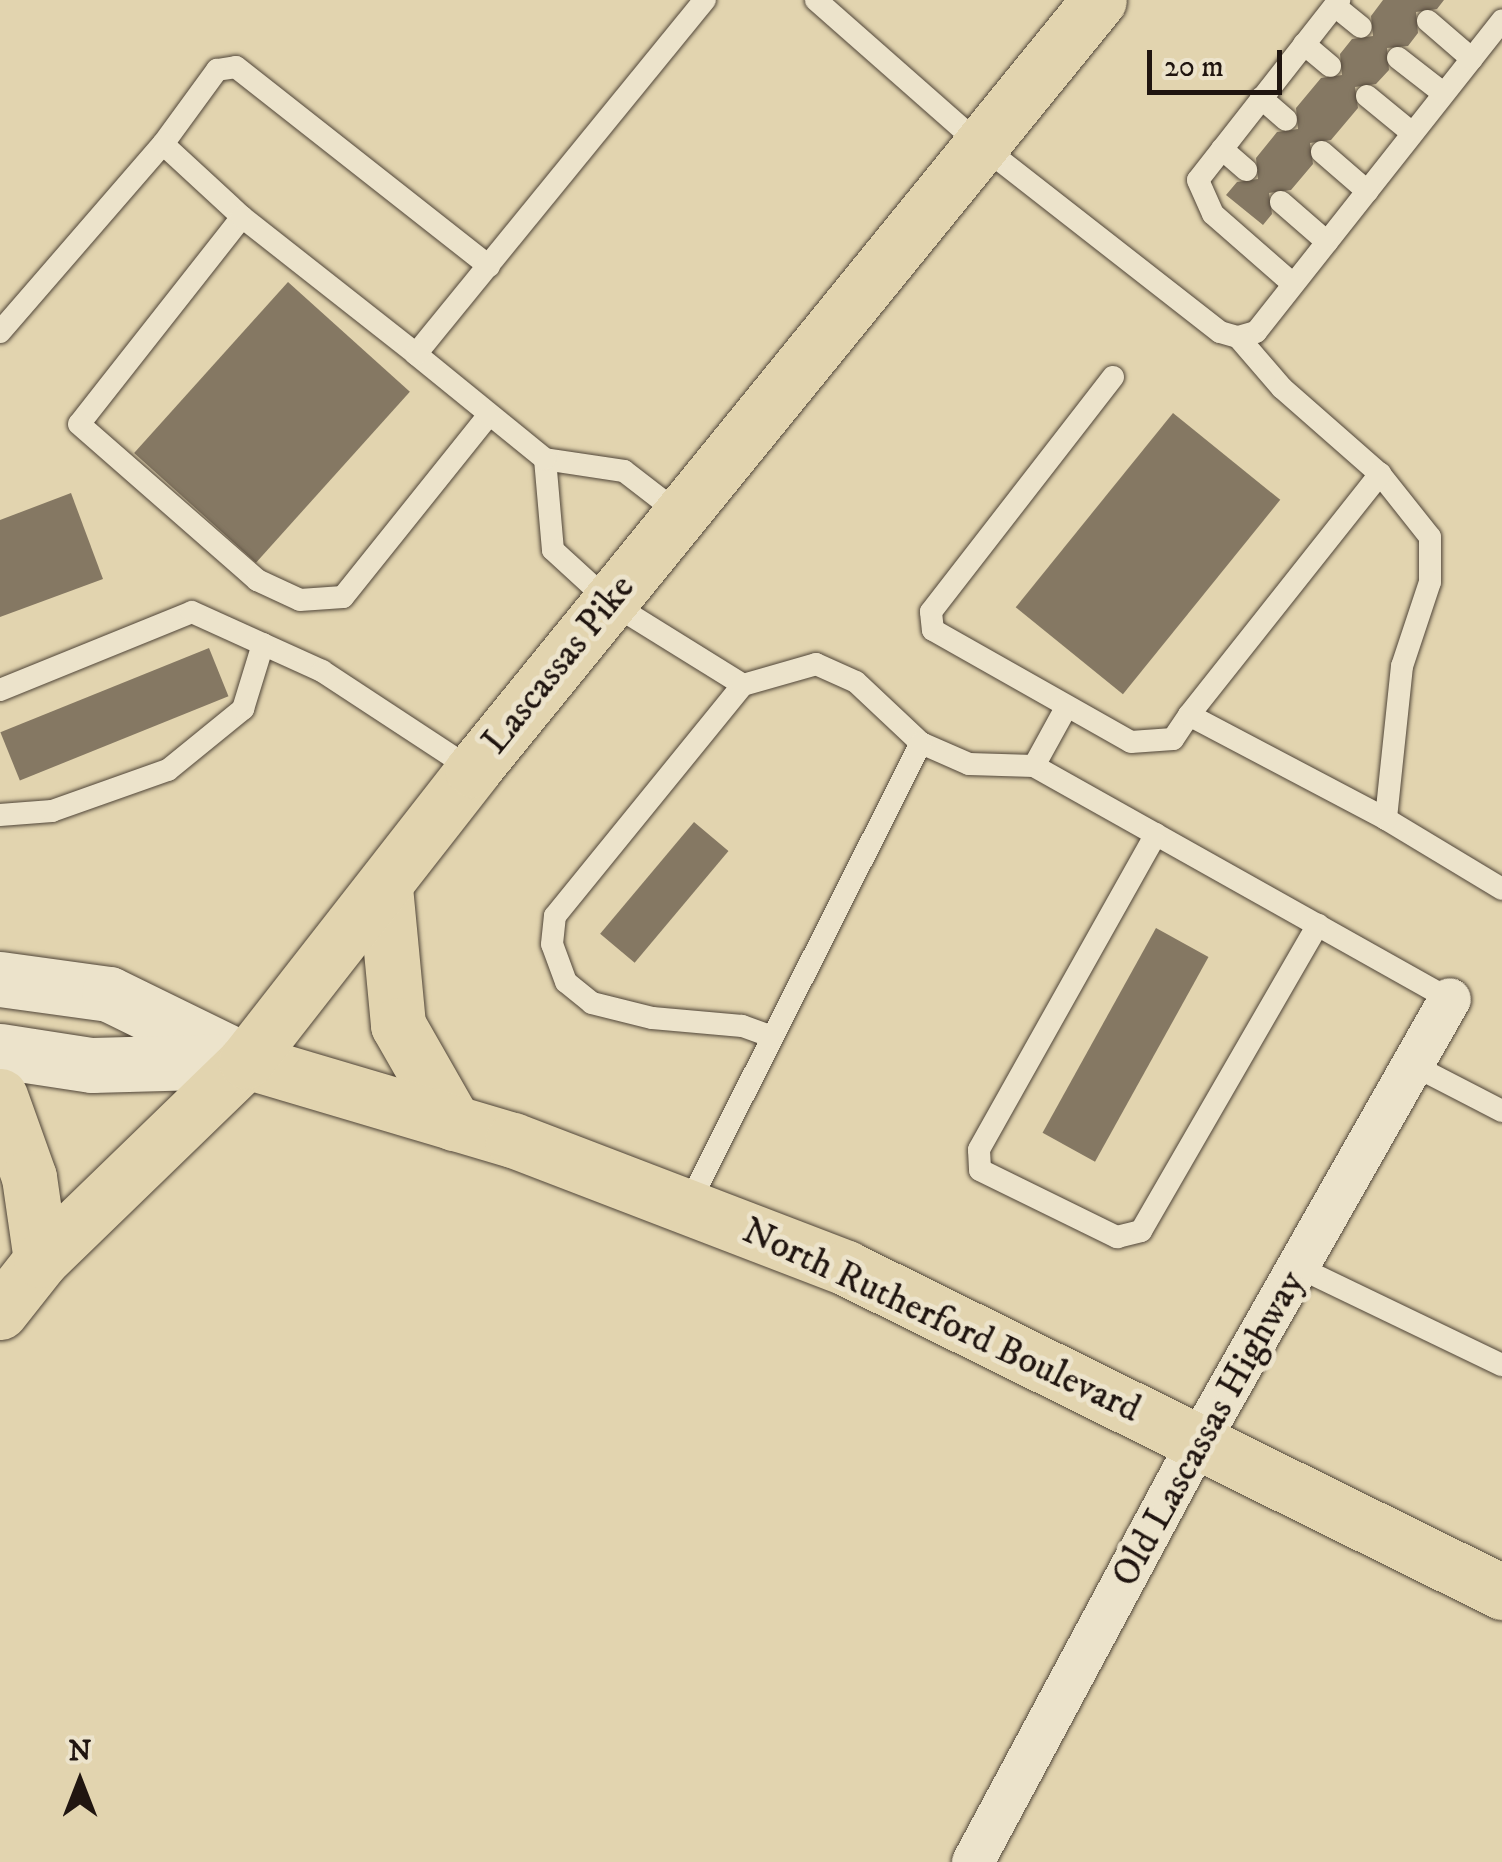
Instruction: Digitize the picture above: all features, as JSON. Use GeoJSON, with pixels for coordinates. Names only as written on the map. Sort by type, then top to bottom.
{"type":"FeatureCollection","features":[{"type":"Feature","properties":{"kind":"main road","name":"Lascassas Pike"},"geometry":{"type":"LineString","coordinates":[[0,1312],[42,1260],[246,1061],[473,770],[978,143],[1099,0]]}},
{"type":"Feature","properties":{"kind":"main road"},"geometry":{"type":"LineString","coordinates":[[385,886],[398,1025],[454,1123]]}},
{"type":"Feature","properties":{"kind":"main road"},"geometry":{"type":"LineString","coordinates":[[0,979],[109,994],[246,1061]]}},
{"type":"Feature","properties":{"kind":"main road"},"geometry":{"type":"LineString","coordinates":[[0,1051],[92,1065],[246,1061]]}},
{"type":"Feature","properties":{"kind":"main road","name":"North Rutherford Boulevard"},"geometry":{"type":"LineString","coordinates":[[246,1061],[454,1123],[846,1268],[1502,1592]]}},
{"type":"Feature","properties":{"kind":"main road"},"geometry":{"type":"LineString","coordinates":[[0,1096],[29,1177],[42,1260]]}},
{"type":"Feature","properties":{"kind":"street","name":"Old Lascassas Highway"},"geometry":{"type":"LineString","coordinates":[[973,1862],[1200,1441],[1450,999]]}},
{"type":"Feature","properties":{"kind":"lane"},"geometry":{"type":"LineString","coordinates":[[416,354],[706,0]]}},
{"type":"Feature","properties":{"kind":"lane"},"geometry":{"type":"LineString","coordinates":[[816,0],[978,143],[1220,332],[1238,337],[1256,332],[1502,21]]}},
{"type":"Feature","properties":{"kind":"lane"},"geometry":{"type":"LineString","coordinates":[[1492,0],[1502,8]]}},
{"type":"Feature","properties":{"kind":"lane"},"geometry":{"type":"LineString","coordinates":[[1294,284],[1213,214],[1198,180],[1337,3],[1362,27]]}},
{"type":"Feature","properties":{"kind":"lane"},"geometry":{"type":"LineString","coordinates":[[1428,21],[1472,58]]}},
{"type":"Feature","properties":{"kind":"lane"},"geometry":{"type":"LineString","coordinates":[[1304,44],[1330,66]]}},
{"type":"Feature","properties":{"kind":"lane"},"geometry":{"type":"LineString","coordinates":[[1398,58],[1443,93]]}},
{"type":"Feature","properties":{"kind":"lane"},"geometry":{"type":"LineString","coordinates":[[0,332],[164,144],[217,70],[236,68],[488,266]]}},
{"type":"Feature","properties":{"kind":"lane"},"geometry":{"type":"LineString","coordinates":[[1367,96],[1412,133]]}},
{"type":"Feature","properties":{"kind":"lane"},"geometry":{"type":"LineString","coordinates":[[1261,98],[1286,120]]}},
{"type":"Feature","properties":{"kind":"lane"},"geometry":{"type":"LineString","coordinates":[[164,144],[242,217],[545,459],[624,471],[682,515]]}},
{"type":"Feature","properties":{"kind":"lane"},"geometry":{"type":"LineString","coordinates":[[1222,150],[1246,170]]}},
{"type":"Feature","properties":{"kind":"lane"},"geometry":{"type":"LineString","coordinates":[[1322,152],[1367,191]]}},
{"type":"Feature","properties":{"kind":"lane"},"geometry":{"type":"LineString","coordinates":[[1281,202],[1328,242]]}},
{"type":"Feature","properties":{"kind":"lane"},"geometry":{"type":"LineString","coordinates":[[242,217],[79,424],[258,580],[300,600],[343,598],[488,416]]}},
{"type":"Feature","properties":{"kind":"lane"},"geometry":{"type":"LineString","coordinates":[[1238,337],[1282,388],[1380,474],[1430,537],[1430,582],[1402,666],[1386,819]]}},
{"type":"Feature","properties":{"kind":"lane"},"geometry":{"type":"LineString","coordinates":[[1113,377],[931,612],[933,630],[1131,742],[1173,739],[1380,474]]}},
{"type":"Feature","properties":{"kind":"lane"},"geometry":{"type":"LineString","coordinates":[[545,459],[553,550],[611,603],[743,684]]}},
{"type":"Feature","properties":{"kind":"lane"},"geometry":{"type":"LineString","coordinates":[[0,690],[192,612],[322,671],[473,770]]}},
{"type":"Feature","properties":{"kind":"lane"},"geometry":{"type":"LineString","coordinates":[[0,814],[52,811],[168,770],[243,709],[264,644]]}},
{"type":"Feature","properties":{"kind":"lane"},"geometry":{"type":"LineString","coordinates":[[770,1036],[592,1003],[566,982],[552,944],[555,916],[743,684],[816,664],[856,682],[921,743],[969,764],[1034,766],[1450,999]]}},
{"type":"Feature","properties":{"kind":"lane"},"geometry":{"type":"LineString","coordinates":[[1034,766],[1067,706]]}},
{"type":"Feature","properties":{"kind":"lane"},"geometry":{"type":"LineString","coordinates":[[1188,715],[1386,819],[1502,889]]}},
{"type":"Feature","properties":{"kind":"lane"},"geometry":{"type":"LineString","coordinates":[[688,1207],[770,1036],[921,743]]}},
{"type":"Feature","properties":{"kind":"lane"},"geometry":{"type":"LineString","coordinates":[[1156,834],[979,1150],[980,1170],[1117,1237],[1140,1231],[1318,925]]}},
{"type":"Feature","properties":{"kind":"lane"},"geometry":{"type":"LineString","coordinates":[[1413,1065],[1502,1111]]}},
{"type":"Feature","properties":{"kind":"lane"},"geometry":{"type":"LineString","coordinates":[[1298,1267],[1502,1365]]}},
{"type":"Feature","properties":{"kind":"building"},"geometry":{"type":"Polygon","coordinates":[[[1383,0],[1444,0],[1437,9],[1416,12],[1418,33],[1408,46],[1387,48],[1389,70],[1376,84],[1355,87],[1358,108],[1331,140],[1310,143],[1313,164],[1291,190],[1269,193],[1272,214],[1263,225],[1226,195],[1237,182],[1258,179],[1256,158],[1277,132],[1298,129],[1296,108],[1321,78],[1342,75],[1340,54],[1352,39],[1373,36],[1371,16],[1383,0]]]}},
{"type":"Feature","properties":{"kind":"building"},"geometry":{"type":"Polygon","coordinates":[[[288,282],[410,392],[256,563],[134,453],[288,282]]]}},
{"type":"Feature","properties":{"kind":"building"},"geometry":{"type":"Polygon","coordinates":[[[1173,413],[1280,500],[1123,694],[1016,607],[1173,413]]]}},
{"type":"Feature","properties":{"kind":"building"},"geometry":{"type":"Polygon","coordinates":[[[71,493],[103,579],[0,617],[0,520],[71,493]]]}},
{"type":"Feature","properties":{"kind":"building"},"geometry":{"type":"Polygon","coordinates":[[[209,648],[228,696],[20,781],[0,732],[209,648]]]}},
{"type":"Feature","properties":{"kind":"building"},"geometry":{"type":"Polygon","coordinates":[[[694,822],[728,851],[635,963],[600,934],[694,822]]]}},
{"type":"Feature","properties":{"kind":"building"},"geometry":{"type":"Polygon","coordinates":[[[1156,928],[1208,957],[1095,1162],[1043,1133],[1156,928]]]}}]}
